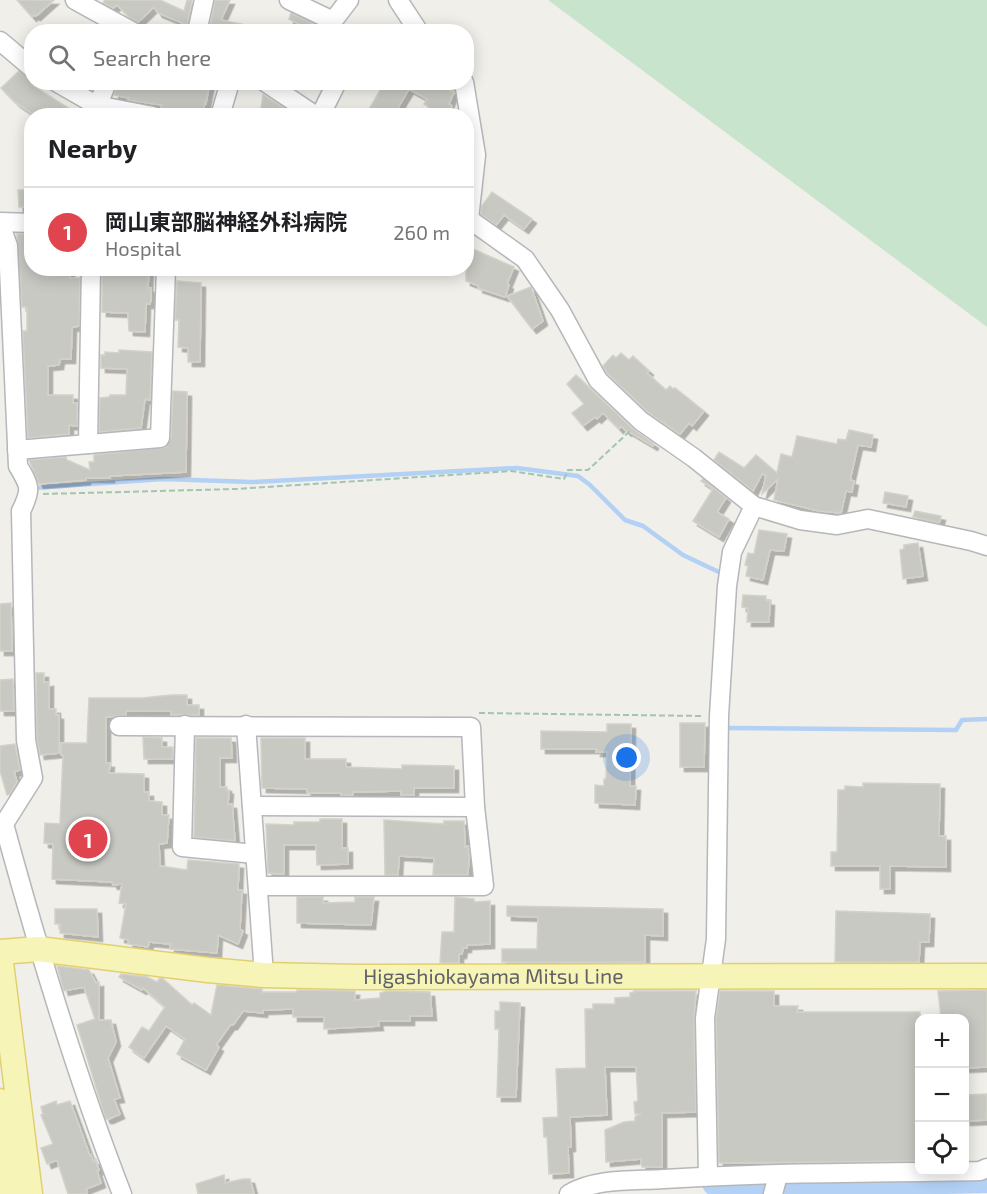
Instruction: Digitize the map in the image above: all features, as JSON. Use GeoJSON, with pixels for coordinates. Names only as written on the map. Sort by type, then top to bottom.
{"type":"FeatureCollection","features":[{"type":"Feature","properties":{"kind":"main road","name":"Higashiokayama Mitsu Line"},"geometry":{"type":"LineString","coordinates":[[0,953],[38,949],[264,975],[357,977],[987,976]]}},
{"type":"Feature","properties":{"kind":"main road"},"geometry":{"type":"LineString","coordinates":[[0,953],[30,1194]]}},
{"type":"Feature","properties":{"kind":"main road"},"geometry":{"type":"LineString","coordinates":[[0,1107],[12,1194]]}},
{"type":"Feature","properties":{"kind":"street"},"geometry":{"type":"LineString","coordinates":[[75,0],[117,24]]}},
{"type":"Feature","properties":{"kind":"street"},"geometry":{"type":"LineString","coordinates":[[199,24],[204,0]]}},
{"type":"Feature","properties":{"kind":"street"},"geometry":{"type":"LineString","coordinates":[[289,0],[333,21],[349,0]]}},
{"type":"Feature","properties":{"kind":"street"},"geometry":{"type":"LineString","coordinates":[[398,0],[413,24]]}},
{"type":"Feature","properties":{"kind":"street"},"geometry":{"type":"LineString","coordinates":[[0,41],[24,61]]}},
{"type":"Feature","properties":{"kind":"street"},"geometry":{"type":"LineString","coordinates":[[67,90],[90,108]]}},
{"type":"Feature","properties":{"kind":"street"},"geometry":{"type":"LineString","coordinates":[[94,108],[104,90]]}},
{"type":"Feature","properties":{"kind":"street"},"geometry":{"type":"LineString","coordinates":[[222,108],[228,90]]}},
{"type":"Feature","properties":{"kind":"street"},"geometry":{"type":"LineString","coordinates":[[277,90],[306,108]]}},
{"type":"Feature","properties":{"kind":"street"},"geometry":{"type":"LineString","coordinates":[[322,108],[333,90]]}},
{"type":"Feature","properties":{"kind":"street"},"geometry":{"type":"LineString","coordinates":[[465,90],[468,108]]}},
{"type":"Feature","properties":{"kind":"street"},"geometry":{"type":"LineString","coordinates":[[474,143],[476,155],[474,171]]}},
{"type":"Feature","properties":{"kind":"street"},"geometry":{"type":"LineString","coordinates":[[24,223],[0,222],[8,246],[6,337],[18,466],[28,483],[29,494],[21,511],[26,740],[33,778],[2,818],[38,949],[97,1130],[122,1194]]}},
{"type":"Feature","properties":{"kind":"street"},"geometry":{"type":"LineString","coordinates":[[474,222],[525,259],[560,310],[598,380],[641,421],[694,458],[754,507],[800,520],[837,525],[868,519],[987,546]]}},
{"type":"Feature","properties":{"kind":"street"},"geometry":{"type":"LineString","coordinates":[[88,444],[91,276]]}},
{"type":"Feature","properties":{"kind":"street"},"geometry":{"type":"LineString","coordinates":[[17,450],[160,438],[166,276]]}},
{"type":"Feature","properties":{"kind":"street"},"geometry":{"type":"LineString","coordinates":[[708,1176],[705,1018],[716,939],[719,716],[727,586],[732,552],[754,507]]}},
{"type":"Feature","properties":{"kind":"street"},"geometry":{"type":"LineString","coordinates":[[185,725],[182,847],[255,854]]}},
{"type":"Feature","properties":{"kind":"street"},"geometry":{"type":"LineString","coordinates":[[246,725],[264,975]]}},
{"type":"Feature","properties":{"kind":"street"},"geometry":{"type":"LineString","coordinates":[[119,726],[471,728],[475,807],[484,886],[258,886]]}},
{"type":"Feature","properties":{"kind":"street"},"geometry":{"type":"LineString","coordinates":[[252,806],[475,807]]}},
{"type":"Feature","properties":{"kind":"street"},"geometry":{"type":"LineString","coordinates":[[569,1194],[578,1189],[603,1183],[708,1176],[980,1172],[987,1168]]}},
{"type":"Feature","properties":{"kind":"street"},"geometry":{"type":"LineString","coordinates":[[773,1194],[778,1175]]}},
{"type":"Feature","properties":{"kind":"path"},"geometry":{"type":"LineString","coordinates":[[29,494],[237,489],[511,471],[564,479],[568,470],[588,470],[641,421]]}},
{"type":"Feature","properties":{"kind":"path"},"geometry":{"type":"LineString","coordinates":[[471,728],[476,713],[719,716]]}},
{"type":"Feature","properties":{"kind":"green space"},"geometry":{"type":"Polygon","coordinates":[[[548,0],[987,0],[987,327],[548,0]]]}},
{"type":"Feature","properties":{"kind":"building"},"geometry":{"type":"Polygon","coordinates":[[[17,0],[54,0],[32,17],[17,0]]]}},
{"type":"Feature","properties":{"kind":"building"},"geometry":{"type":"Polygon","coordinates":[[[105,0],[160,0],[184,11],[187,0],[192,0],[187,24],[158,13],[154,7],[138,22],[117,5],[113,8],[103,3],[105,0]]]}},
{"type":"Feature","properties":{"kind":"building"},"geometry":{"type":"Polygon","coordinates":[[[215,0],[230,0],[221,20],[241,24],[210,24],[215,0]]]}},
{"type":"Feature","properties":{"kind":"building"},"geometry":{"type":"Polygon","coordinates":[[[291,13],[313,24],[299,24],[289,19],[291,13]]]}},
{"type":"Feature","properties":{"kind":"building"},"geometry":{"type":"Polygon","coordinates":[[[19,71],[24,74],[24,90],[40,90],[68,108],[24,108],[1,88],[19,71]]]}},
{"type":"Feature","properties":{"kind":"building"},"geometry":{"type":"Polygon","coordinates":[[[116,90],[208,90],[204,108],[161,108],[162,105],[128,100],[129,98],[114,95],[116,90]]]}},
{"type":"Feature","properties":{"kind":"building"},"geometry":{"type":"Polygon","coordinates":[[[380,90],[408,90],[398,108],[370,108],[380,90]]]}},
{"type":"Feature","properties":{"kind":"building"},"geometry":{"type":"Polygon","coordinates":[[[411,90],[454,92],[449,104],[451,108],[430,108],[424,104],[427,99],[411,90]]]}},
{"type":"Feature","properties":{"kind":"building"},"geometry":{"type":"Polygon","coordinates":[[[263,95],[284,108],[261,108],[263,95]]]}},
{"type":"Feature","properties":{"kind":"building"},"geometry":{"type":"Polygon","coordinates":[[[18,190],[24,190],[24,207],[19,207],[18,190]]]}},
{"type":"Feature","properties":{"kind":"building"},"geometry":{"type":"Polygon","coordinates":[[[492,192],[532,219],[524,229],[504,215],[496,225],[481,214],[482,206],[492,192]]]}},
{"type":"Feature","properties":{"kind":"building"},"geometry":{"type":"Polygon","coordinates":[[[17,234],[24,234],[24,276],[80,278],[79,326],[72,327],[71,359],[60,359],[59,365],[48,366],[48,395],[73,395],[73,403],[77,403],[77,426],[69,425],[69,434],[28,438],[23,331],[27,331],[27,307],[22,307],[17,234]]]}},
{"type":"Feature","properties":{"kind":"building"},"geometry":{"type":"Polygon","coordinates":[[[474,250],[514,267],[507,284],[509,285],[505,297],[478,288],[479,286],[466,281],[466,276],[474,276],[474,250]]]}},
{"type":"Feature","properties":{"kind":"building"},"geometry":{"type":"Polygon","coordinates":[[[102,276],[149,276],[148,288],[151,288],[151,299],[150,304],[146,304],[145,332],[129,331],[128,313],[102,312],[102,276]]]}},
{"type":"Feature","properties":{"kind":"building"},"geometry":{"type":"Polygon","coordinates":[[[177,281],[201,283],[200,362],[188,362],[188,348],[178,347],[179,320],[175,320],[177,281]]]}},
{"type":"Feature","properties":{"kind":"building"},"geometry":{"type":"Polygon","coordinates":[[[531,287],[543,321],[532,329],[507,296],[531,287]]]}},
{"type":"Feature","properties":{"kind":"building"},"geometry":{"type":"Polygon","coordinates":[[[119,350],[152,352],[150,400],[145,399],[141,428],[99,432],[100,398],[110,395],[126,395],[127,369],[101,368],[101,355],[105,355],[105,352],[119,353],[119,350]]]}},
{"type":"Feature","properties":{"kind":"building"},"geometry":{"type":"Polygon","coordinates":[[[621,353],[629,360],[633,356],[666,390],[670,386],[675,388],[704,411],[692,426],[689,423],[680,434],[648,412],[607,373],[603,366],[613,355],[616,358],[621,353]]]}},
{"type":"Feature","properties":{"kind":"building"},"geometry":{"type":"Polygon","coordinates":[[[576,375],[633,429],[654,444],[653,446],[627,432],[621,426],[619,429],[603,413],[583,426],[572,413],[584,404],[567,384],[576,375]]]}},
{"type":"Feature","properties":{"kind":"building"},"geometry":{"type":"Polygon","coordinates":[[[173,391],[187,392],[186,472],[109,476],[110,478],[86,478],[86,480],[39,484],[29,460],[66,457],[67,460],[90,470],[89,462],[94,462],[94,455],[166,447],[171,438],[173,391]]]}},
{"type":"Feature","properties":{"kind":"building"},"geometry":{"type":"Polygon","coordinates":[[[849,430],[873,435],[871,447],[858,445],[850,480],[854,481],[852,492],[846,491],[841,513],[819,511],[774,500],[778,479],[762,494],[766,475],[762,474],[753,491],[714,460],[719,452],[744,468],[756,455],[777,473],[781,454],[792,457],[797,436],[837,444],[838,439],[846,440],[849,430]]]}},
{"type":"Feature","properties":{"kind":"building"},"geometry":{"type":"Polygon","coordinates":[[[703,479],[726,498],[717,512],[729,519],[719,537],[693,521],[713,489],[701,481],[703,479]]]}},
{"type":"Feature","properties":{"kind":"building"},"geometry":{"type":"Polygon","coordinates":[[[885,492],[908,496],[906,507],[883,503],[885,492]]]}},
{"type":"Feature","properties":{"kind":"building"},"geometry":{"type":"Polygon","coordinates":[[[915,511],[941,516],[939,523],[913,517],[915,511]]]}},
{"type":"Feature","properties":{"kind":"building"},"geometry":{"type":"Polygon","coordinates":[[[759,530],[787,534],[784,551],[770,550],[763,580],[746,576],[748,566],[745,565],[748,553],[754,554],[759,530]]]}},
{"type":"Feature","properties":{"kind":"building"},"geometry":{"type":"Polygon","coordinates":[[[918,543],[923,576],[903,579],[900,550],[904,549],[904,545],[918,543]]]}},
{"type":"Feature","properties":{"kind":"building"},"geometry":{"type":"Polygon","coordinates":[[[743,595],[766,596],[766,601],[770,601],[769,622],[747,622],[748,608],[742,607],[743,595]]]}},
{"type":"Feature","properties":{"kind":"building"},"geometry":{"type":"Polygon","coordinates":[[[11,603],[12,651],[0,651],[0,604],[11,603]]]}},
{"type":"Feature","properties":{"kind":"building"},"geometry":{"type":"Polygon","coordinates":[[[36,673],[44,673],[44,683],[49,682],[49,709],[56,709],[56,715],[59,715],[59,753],[40,755],[37,739],[36,673]]]}},
{"type":"Feature","properties":{"kind":"building"},"geometry":{"type":"Polygon","coordinates":[[[13,679],[14,711],[0,711],[0,680],[13,679]]]}},
{"type":"Feature","properties":{"kind":"building"},"geometry":{"type":"Polygon","coordinates":[[[187,695],[187,705],[199,705],[199,715],[171,715],[171,711],[126,711],[126,715],[106,717],[106,763],[110,763],[109,773],[144,774],[144,792],[149,792],[149,801],[162,802],[162,815],[169,815],[167,843],[159,844],[160,866],[187,870],[188,860],[239,864],[238,890],[242,890],[240,929],[243,931],[238,944],[218,935],[217,953],[170,949],[170,944],[149,942],[148,947],[128,944],[129,940],[120,938],[126,904],[119,903],[122,884],[52,879],[53,844],[44,843],[45,823],[60,824],[63,755],[61,755],[61,743],[87,743],[89,698],[142,698],[187,695]]]}},
{"type":"Feature","properties":{"kind":"building"},"geometry":{"type":"Polygon","coordinates":[[[680,723],[705,723],[704,767],[680,767],[680,723]]]}},
{"type":"Feature","properties":{"kind":"building"},"geometry":{"type":"Polygon","coordinates":[[[607,724],[631,724],[630,786],[636,786],[635,805],[595,803],[595,785],[604,786],[604,779],[606,779],[607,752],[596,752],[597,749],[541,749],[541,731],[607,732],[607,724]]]}},
{"type":"Feature","properties":{"kind":"building"},"geometry":{"type":"Polygon","coordinates":[[[143,737],[162,738],[162,747],[173,747],[173,759],[144,759],[143,737]]]}},
{"type":"Feature","properties":{"kind":"building"},"geometry":{"type":"Polygon","coordinates":[[[196,738],[231,738],[232,758],[220,758],[220,787],[227,787],[229,790],[228,804],[232,804],[235,841],[194,837],[196,738]]]}},
{"type":"Feature","properties":{"kind":"building"},"geometry":{"type":"Polygon","coordinates":[[[261,738],[305,738],[305,759],[346,759],[346,767],[402,769],[402,765],[454,766],[454,788],[414,788],[414,795],[401,795],[401,791],[353,792],[353,795],[341,795],[341,793],[307,793],[307,789],[262,788],[261,738]]]}},
{"type":"Feature","properties":{"kind":"building"},"geometry":{"type":"Polygon","coordinates":[[[15,744],[20,770],[14,772],[17,782],[7,795],[0,771],[0,746],[15,744]]]}},
{"type":"Feature","properties":{"kind":"building"},"geometry":{"type":"Polygon","coordinates":[[[863,783],[940,784],[939,836],[946,836],[946,867],[890,866],[890,889],[880,889],[880,866],[831,866],[831,852],[837,852],[838,790],[845,790],[845,786],[863,787],[863,783]]]}},
{"type":"Feature","properties":{"kind":"building"},"geometry":{"type":"Polygon","coordinates":[[[320,819],[342,819],[342,848],[348,848],[348,864],[317,865],[316,845],[284,845],[284,874],[268,873],[266,824],[294,825],[294,822],[320,822],[320,819]]]}},
{"type":"Feature","properties":{"kind":"building"},"geometry":{"type":"Polygon","coordinates":[[[384,820],[444,824],[444,821],[464,821],[465,847],[468,846],[469,854],[468,875],[433,875],[434,858],[399,856],[398,875],[385,875],[384,820]]]}},
{"type":"Feature","properties":{"kind":"building"},"geometry":{"type":"Polygon","coordinates":[[[297,897],[323,897],[323,903],[355,902],[355,897],[374,897],[371,925],[297,923],[297,897]]]}},
{"type":"Feature","properties":{"kind":"building"},"geometry":{"type":"Polygon","coordinates":[[[455,897],[474,899],[474,902],[490,901],[490,944],[467,945],[467,948],[463,948],[462,954],[459,954],[459,963],[440,963],[442,932],[454,932],[455,897]]]}},
{"type":"Feature","properties":{"kind":"building"},"geometry":{"type":"Polygon","coordinates":[[[507,906],[663,909],[663,936],[645,935],[645,962],[502,962],[502,949],[537,949],[538,917],[507,916],[507,906]]]}},
{"type":"Feature","properties":{"kind":"building"},"geometry":{"type":"Polygon","coordinates":[[[55,909],[97,909],[98,937],[60,933],[60,924],[55,924],[55,909]]]}},
{"type":"Feature","properties":{"kind":"building"},"geometry":{"type":"Polygon","coordinates":[[[836,911],[930,914],[929,942],[920,942],[919,962],[835,962],[836,911]]]}},
{"type":"Feature","properties":{"kind":"building"},"geometry":{"type":"Polygon","coordinates":[[[57,966],[89,970],[96,983],[99,982],[99,1020],[111,1020],[116,1042],[108,1058],[120,1098],[114,1099],[120,1114],[109,1119],[105,1117],[77,1025],[95,1019],[84,987],[64,991],[57,966]]]}},
{"type":"Feature","properties":{"kind":"building"},"geometry":{"type":"Polygon","coordinates":[[[121,974],[147,977],[157,982],[160,978],[163,979],[192,1005],[194,1003],[211,1015],[217,985],[262,989],[262,992],[355,991],[355,1000],[380,998],[380,993],[388,991],[430,992],[432,1016],[410,1016],[410,1021],[378,1021],[379,1026],[324,1029],[324,1017],[293,1017],[293,1009],[263,1010],[263,1013],[243,1011],[216,1045],[219,1047],[206,1070],[177,1054],[185,1039],[166,1026],[144,1058],[129,1047],[142,1027],[149,1031],[165,1007],[143,988],[142,990],[119,977],[121,974]]]}},
{"type":"Feature","properties":{"kind":"building"},"geometry":{"type":"Polygon","coordinates":[[[987,990],[987,1067],[969,1068],[969,1014],[941,1014],[938,991],[987,990]]]}},
{"type":"Feature","properties":{"kind":"building"},"geometry":{"type":"Polygon","coordinates":[[[634,991],[696,991],[694,1018],[696,1112],[662,1113],[662,1167],[642,1167],[641,1159],[606,1162],[605,1130],[624,1122],[635,1121],[635,1117],[640,1114],[635,1114],[634,1102],[638,1101],[636,1067],[605,1067],[607,1115],[570,1117],[569,1173],[549,1174],[547,1137],[544,1137],[543,1118],[558,1117],[556,1069],[586,1068],[585,1009],[593,1009],[593,1004],[615,1004],[615,998],[630,997],[630,993],[634,991]]]}},
{"type":"Feature","properties":{"kind":"building"},"geometry":{"type":"Polygon","coordinates":[[[720,991],[774,991],[774,1006],[798,1006],[797,1012],[920,1012],[920,1014],[915,1014],[915,1161],[719,1163],[716,1019],[720,991]]]}},
{"type":"Feature","properties":{"kind":"building"},"geometry":{"type":"Polygon","coordinates":[[[500,1002],[520,1003],[516,1097],[497,1097],[499,1029],[495,1029],[495,1011],[500,1011],[500,1002]]]}},
{"type":"Feature","properties":{"kind":"building"},"geometry":{"type":"Polygon","coordinates":[[[987,1094],[987,1120],[969,1121],[969,1095],[987,1094]]]}},
{"type":"Feature","properties":{"kind":"building"},"geometry":{"type":"Polygon","coordinates":[[[56,1101],[57,1105],[70,1101],[90,1156],[93,1161],[95,1160],[99,1170],[97,1171],[101,1183],[86,1189],[87,1194],[68,1194],[57,1160],[47,1164],[41,1148],[53,1144],[41,1115],[43,1114],[41,1107],[56,1101]]]}},
{"type":"Feature","properties":{"kind":"building"},"geometry":{"type":"Polygon","coordinates":[[[224,1175],[225,1183],[250,1179],[254,1194],[198,1194],[196,1184],[224,1175]]]}},
{"type":"Feature","properties":{"kind":"waterway"},"geometry":{"type":"LineString","coordinates":[[33,488],[163,479],[252,482],[517,468],[578,476],[625,520],[643,526],[683,555],[723,574]]}},
{"type":"Feature","properties":{"kind":"waterway"},"geometry":{"type":"LineString","coordinates":[[724,728],[956,730],[962,720],[987,719]]}},
{"type":"Feature","properties":{"kind":"waterway"},"geometry":{"type":"LineString","coordinates":[[715,1183],[787,1185],[987,1180]]}},
{"type":"Feature","properties":{"kind":"place","name":"岡山東部脳神経外科病院"},"geometry":{"type":"Point","coordinates":[88,839]}}]}
